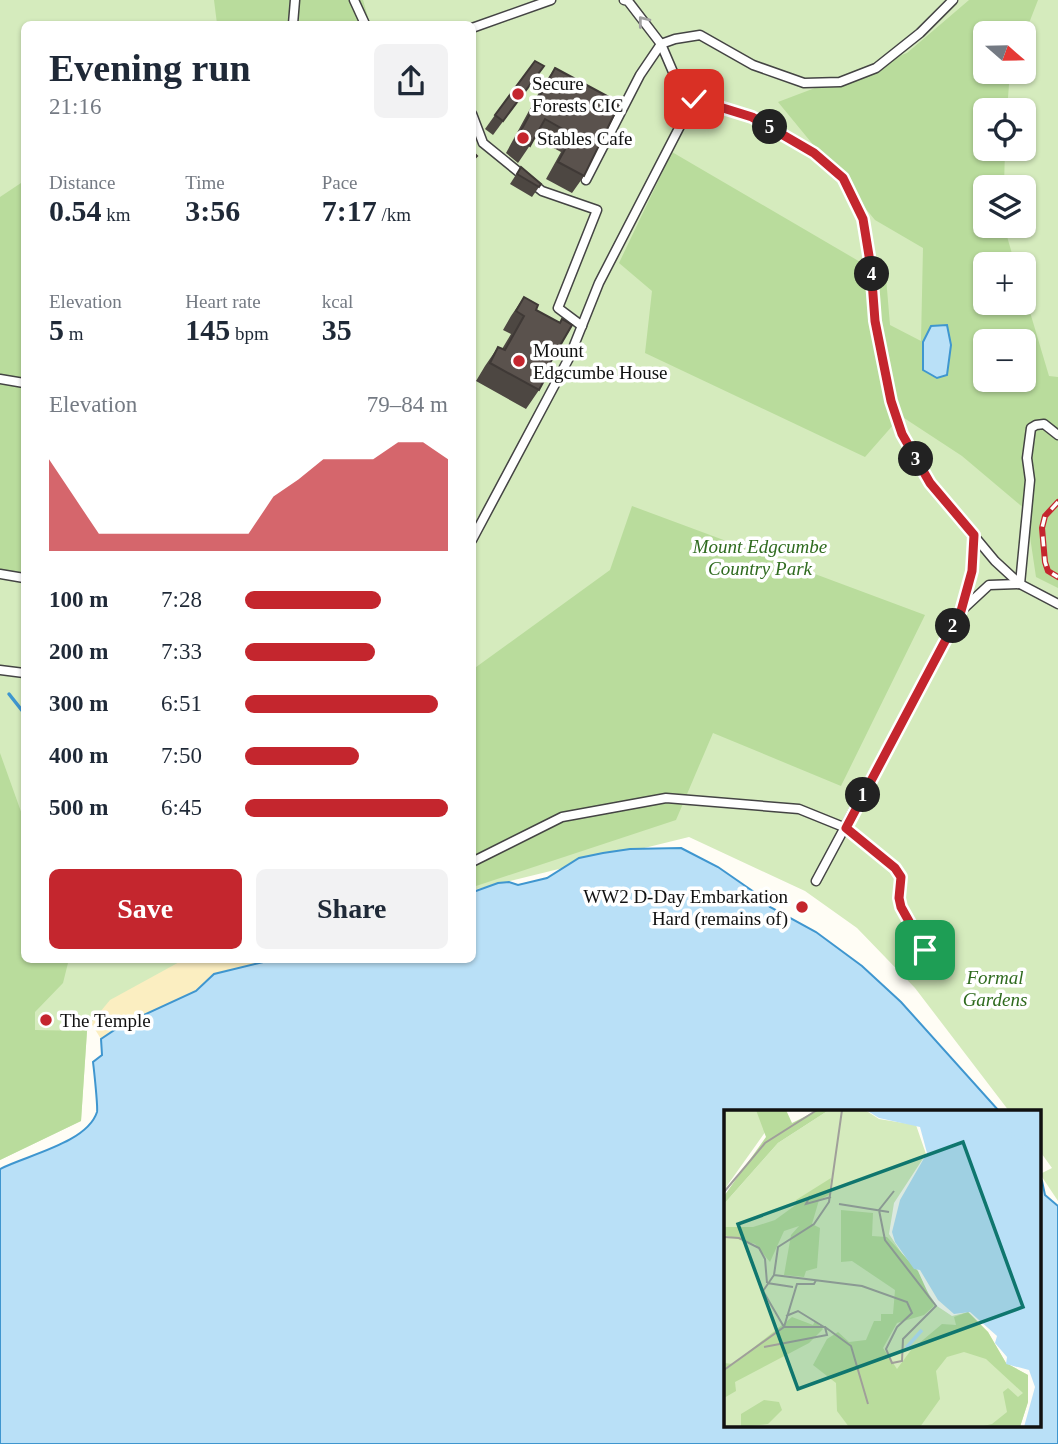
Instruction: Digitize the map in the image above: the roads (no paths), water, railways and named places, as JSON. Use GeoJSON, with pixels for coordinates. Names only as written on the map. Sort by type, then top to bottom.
{"type":"FeatureCollection","features":[{"type":"Feature","properties":{"kind":"lane"},"geometry":{"type":"LineString","coordinates":[[293,21],[295,0]]}},
{"type":"Feature","properties":{"kind":"lane"},"geometry":{"type":"LineString","coordinates":[[354,0],[364,21]]}},
{"type":"Feature","properties":{"kind":"lane"},"geometry":{"type":"LineString","coordinates":[[476,27],[551,0]]}},
{"type":"Feature","properties":{"kind":"lane"},"geometry":{"type":"LineString","coordinates":[[624,0],[628,1],[661,44],[676,79],[694,99],[752,117],[814,153],[843,178],[863,219],[871,268],[875,321],[891,401],[902,434],[930,483],[995,561],[1020,584],[1058,604]]}},
{"type":"Feature","properties":{"kind":"lane"},"geometry":{"type":"LineString","coordinates":[[586,180],[640,75],[661,44],[700,35],[753,65],[804,83],[841,82],[876,68],[920,33],[953,0]]}},
{"type":"Feature","properties":{"kind":"lane"},"geometry":{"type":"LineString","coordinates":[[476,532],[569,358],[599,283],[694,99]]}},
{"type":"Feature","properties":{"kind":"lane"},"geometry":{"type":"LineString","coordinates":[[476,125],[483,143],[542,191],[597,210],[558,308],[582,326]]}},
{"type":"Feature","properties":{"kind":"lane"},"geometry":{"type":"LineString","coordinates":[[0,379],[21,382]]}},
{"type":"Feature","properties":{"kind":"lane"},"geometry":{"type":"LineString","coordinates":[[1020,584],[1030,480],[1027,458],[1031,428],[1044,424],[1058,435]]}},
{"type":"Feature","properties":{"kind":"lane"},"geometry":{"type":"LineString","coordinates":[[816,881],[961,611],[972,571],[974,535]]}},
{"type":"Feature","properties":{"kind":"lane"},"geometry":{"type":"LineString","coordinates":[[0,574],[21,578]]}},
{"type":"Feature","properties":{"kind":"lane"},"geometry":{"type":"LineString","coordinates":[[961,611],[989,585],[1020,584]]}},
{"type":"Feature","properties":{"kind":"lane"},"geometry":{"type":"LineString","coordinates":[[0,670],[21,673]]}},
{"type":"Feature","properties":{"kind":"lane"},"geometry":{"type":"LineString","coordinates":[[476,860],[562,817],[666,798],[799,809],[846,828],[895,868],[901,877],[901,907],[925,950]]}},
{"type":"Feature","properties":{"kind":"water"},"geometry":{"type":"Polygon","coordinates":[[[947,325],[951,345],[947,375],[937,378],[923,370],[923,342],[931,326],[947,325]]]}},
{"type":"Feature","properties":{"kind":"water"},"geometry":{"type":"Polygon","coordinates":[[[681,848],[718,867],[754,892],[770,907],[816,932],[862,966],[901,1002],[998,1110],[724,1110],[724,1426],[1040,1426],[1040,1178],[1045,1195],[1058,1206],[1058,1444],[0,1444],[0,1169],[69,1140],[91,1123],[97,1112],[93,1062],[102,1055],[101,1039],[122,1025],[196,991],[214,974],[259,963],[476,963],[476,891],[498,883],[518,885],[547,878],[579,858],[630,849],[681,848]]]}},
{"type":"Feature","properties":{"kind":"waterway"},"geometry":{"type":"LineString","coordinates":[[9,694],[21,709]]}},
{"type":"Feature","properties":{"kind":"railway"},"geometry":{"type":"LineString","coordinates":[[1058,502],[1045,516],[1042,528],[1045,562],[1048,571],[1058,577]]}},
{"type":"Feature","properties":{"kind":"place","name":"Secure Forests CIC"},"geometry":{"type":"Point","coordinates":[518,94]}},
{"type":"Feature","properties":{"kind":"place","name":"Stables Cafe"},"geometry":{"type":"Point","coordinates":[523,138]}},
{"type":"Feature","properties":{"kind":"place","name":"Mount Edgcumbe House"},"geometry":{"type":"Point","coordinates":[519,361]}},
{"type":"Feature","properties":{"kind":"place","name":"WW2 D-Day Embarkation Hard (remains of)"},"geometry":{"type":"Point","coordinates":[802,907]}},
{"type":"Feature","properties":{"kind":"place","name":"The Temple"},"geometry":{"type":"Point","coordinates":[46,1020]}},
{"type":"Feature","properties":{"kind":"park label","name":"Mount Edgcumbe Country Park"},"geometry":{"type":"Point","coordinates":[760,557]}},
{"type":"Feature","properties":{"kind":"park label","name":"Formal Gardens"},"geometry":{"type":"Point","coordinates":[995,988]}}]}
